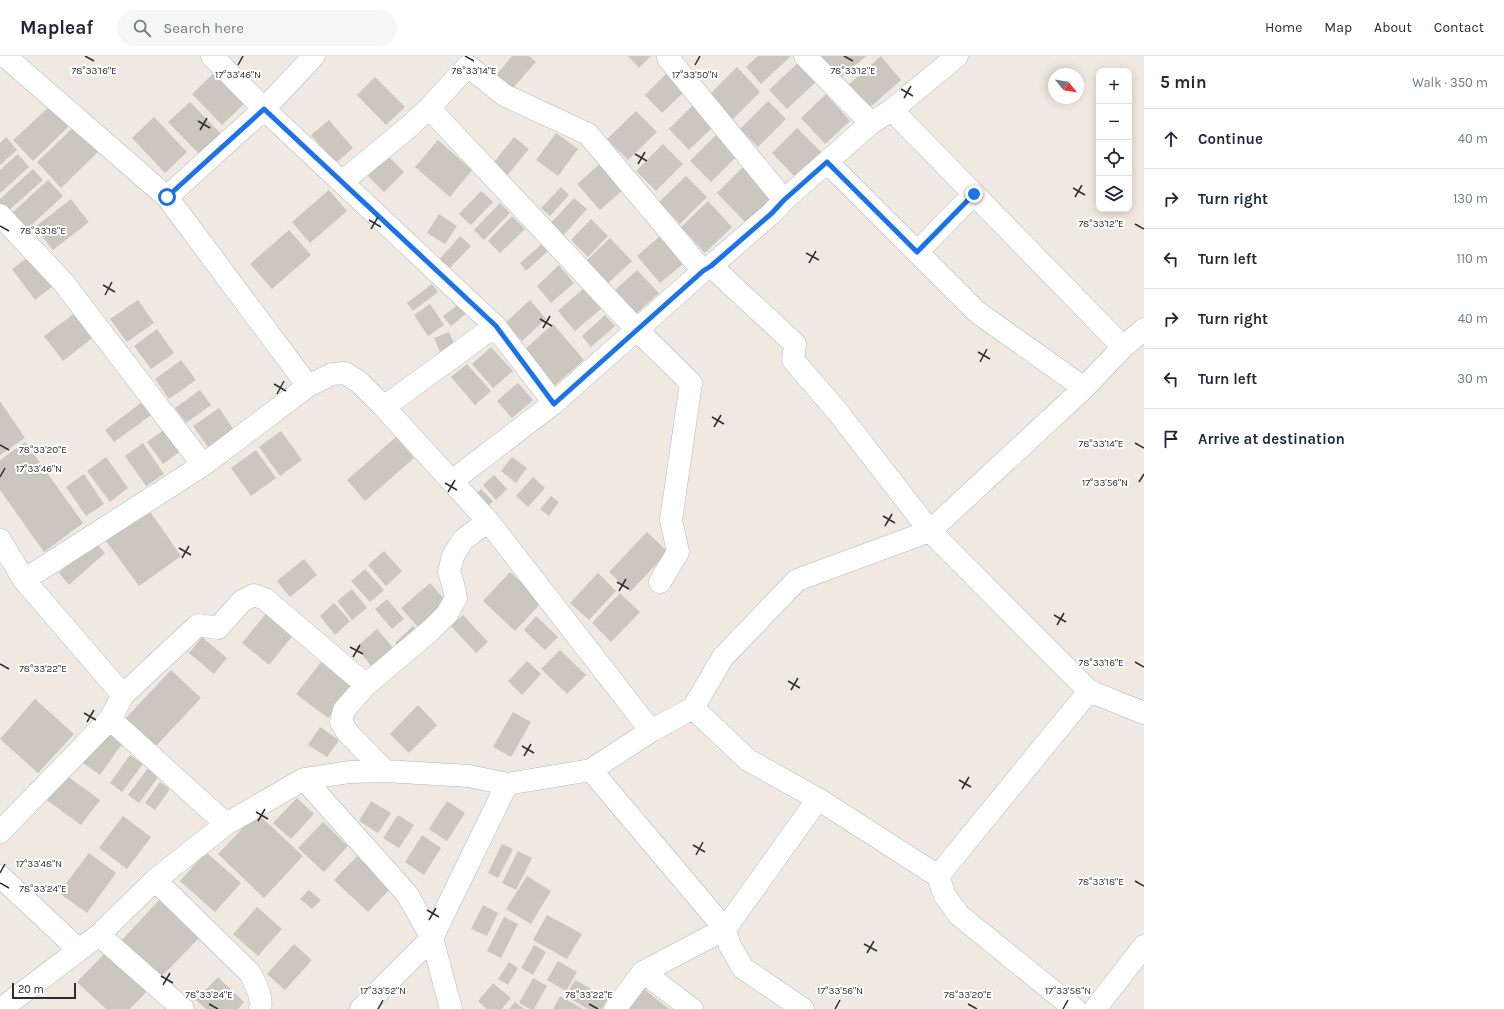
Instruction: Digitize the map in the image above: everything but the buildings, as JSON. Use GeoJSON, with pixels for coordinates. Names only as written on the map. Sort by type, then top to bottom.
{"type":"FeatureCollection","features":[{"type":"Feature","properties":{"kind":"street"},"geometry":{"type":"LineString","coordinates":[[5,56],[167,197],[308,386]]}},
{"type":"Feature","properties":{"kind":"street"},"geometry":{"type":"LineString","coordinates":[[212,56],[264,109],[496,326],[554,404]]}},
{"type":"Feature","properties":{"kind":"street"},"geometry":{"type":"LineString","coordinates":[[167,197],[264,109],[314,56]]}},
{"type":"Feature","properties":{"kind":"street"},"geometry":{"type":"LineString","coordinates":[[670,56],[668,58],[784,200]]}},
{"type":"Feature","properties":{"kind":"street"},"geometry":{"type":"LineString","coordinates":[[805,56],[871,123]]}},
{"type":"Feature","properties":{"kind":"street"},"geometry":{"type":"LineString","coordinates":[[452,481],[554,404],[772,213],[784,200],[871,123],[892,110],[957,56]]}},
{"type":"Feature","properties":{"kind":"street"},"geometry":{"type":"LineString","coordinates":[[342,182],[411,126],[430,108],[468,66],[504,95],[588,134],[707,269],[795,344],[793,360],[837,412],[930,531],[1089,691],[1144,713]]}},
{"type":"Feature","properties":{"kind":"street"},"geometry":{"type":"LineString","coordinates":[[430,108],[637,330],[691,383],[671,520],[678,552],[660,582]]}},
{"type":"Feature","properties":{"kind":"street"},"geometry":{"type":"LineString","coordinates":[[892,110],[1123,347]]}},
{"type":"Feature","properties":{"kind":"street"},"geometry":{"type":"LineString","coordinates":[[827,162],[977,312],[1084,388]]}},
{"type":"Feature","properties":{"kind":"street"},"geometry":{"type":"LineString","coordinates":[[917,252],[974,194]]}},
{"type":"Feature","properties":{"kind":"street"},"geometry":{"type":"LineString","coordinates":[[0,215],[63,282],[203,465]]}},
{"type":"Feature","properties":{"kind":"street"},"geometry":{"type":"LineString","coordinates":[[384,407],[496,326]]}},
{"type":"Feature","properties":{"kind":"street"},"geometry":{"type":"LineString","coordinates":[[1,1009],[99,935],[155,880],[226,824],[304,779],[350,772],[385,771],[469,776],[507,784],[591,770],[651,731],[693,708],[723,657],[797,580],[930,531],[1084,388],[1123,347],[1144,329]]}},
{"type":"Feature","properties":{"kind":"street"},"geometry":{"type":"LineString","coordinates":[[24,580],[203,465],[308,386],[332,374],[345,373],[359,382],[384,407],[488,521],[651,731]]}},
{"type":"Feature","properties":{"kind":"street"},"geometry":{"type":"LineString","coordinates":[[385,771],[347,732],[341,722],[344,710],[366,685],[431,630],[447,614],[456,598],[453,584],[448,572],[454,556],[463,540],[488,521]]}},
{"type":"Feature","properties":{"kind":"street"},"geometry":{"type":"LineString","coordinates":[[0,540],[24,580],[123,695]]}},
{"type":"Feature","properties":{"kind":"street"},"geometry":{"type":"LineString","coordinates":[[0,832],[110,719],[123,695],[198,625],[218,628],[242,601],[254,595],[265,599],[366,685]]}},
{"type":"Feature","properties":{"kind":"street"},"geometry":{"type":"LineString","coordinates":[[938,876],[1089,691]]}},
{"type":"Feature","properties":{"kind":"street"},"geometry":{"type":"LineString","coordinates":[[693,708],[748,760],[818,799],[938,876],[945,896],[958,915],[1075,1009]]}},
{"type":"Feature","properties":{"kind":"street"},"geometry":{"type":"LineString","coordinates":[[110,719],[226,824]]}},
{"type":"Feature","properties":{"kind":"street"},"geometry":{"type":"LineString","coordinates":[[591,770],[725,929],[730,946],[743,968],[803,1009]]}},
{"type":"Feature","properties":{"kind":"street"},"geometry":{"type":"LineString","coordinates":[[304,779],[407,894],[432,938],[451,1009]]}},
{"type":"Feature","properties":{"kind":"street"},"geometry":{"type":"LineString","coordinates":[[361,1009],[432,938],[507,784]]}},
{"type":"Feature","properties":{"kind":"street"},"geometry":{"type":"LineString","coordinates":[[615,1009],[642,972],[725,929],[818,799]]}},
{"type":"Feature","properties":{"kind":"street"},"geometry":{"type":"LineString","coordinates":[[0,876],[79,950]]}},
{"type":"Feature","properties":{"kind":"street"},"geometry":{"type":"LineString","coordinates":[[155,880],[250,973],[258,990],[260,1009]]}},
{"type":"Feature","properties":{"kind":"street"},"geometry":{"type":"LineString","coordinates":[[99,935],[183,1009]]}},
{"type":"Feature","properties":{"kind":"street"},"geometry":{"type":"LineString","coordinates":[[1095,1009],[1144,946]]}},
{"type":"Feature","properties":{"kind":"street"},"geometry":{"type":"LineString","coordinates":[[642,972],[692,1009]]}},
{"type":"Feature","properties":{"kind":"route"},"geometry":{"type":"LineString","coordinates":[[167,197],[264,109],[496,326],[554,404],[703,271],[711,266],[772,213],[784,200],[827,162],[917,252],[974,194]]}}]}
